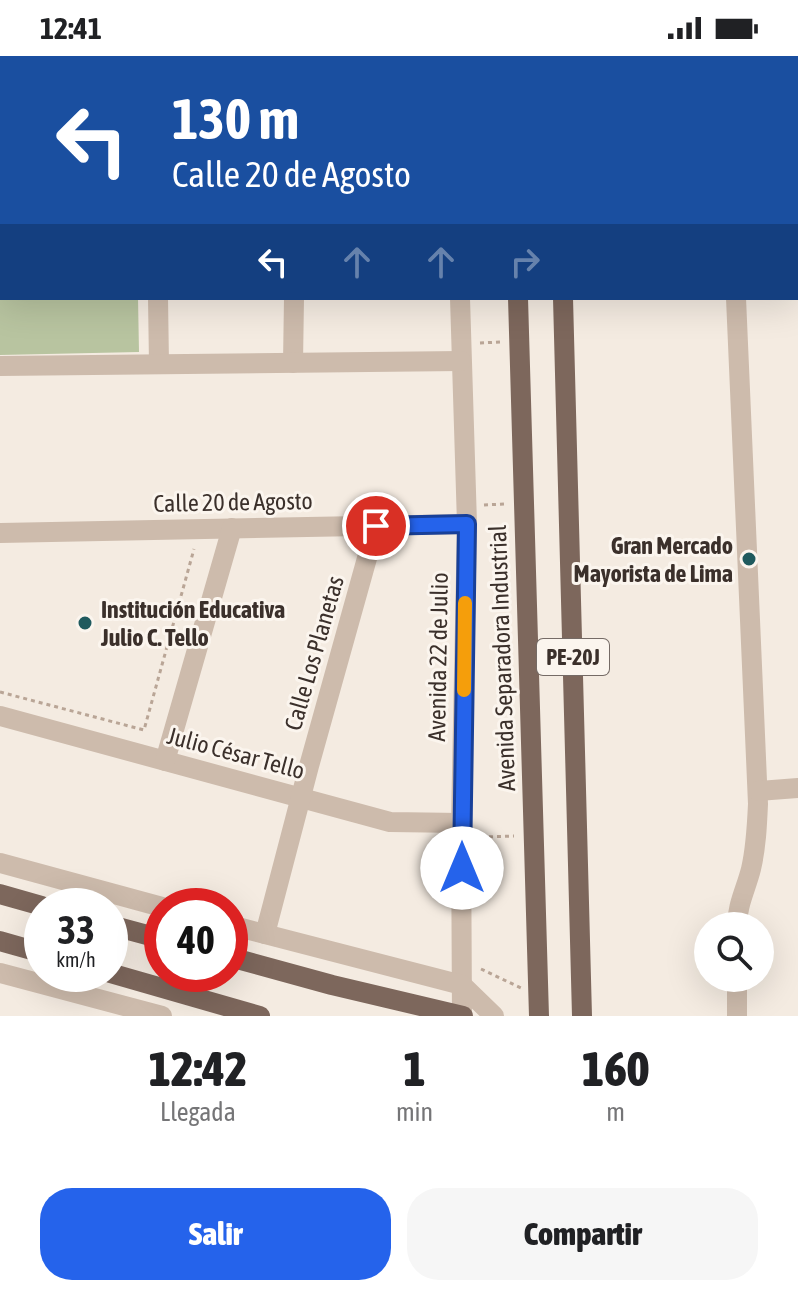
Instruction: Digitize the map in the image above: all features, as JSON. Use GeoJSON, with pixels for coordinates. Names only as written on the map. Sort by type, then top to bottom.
{"type":"FeatureCollection","features":[{"type":"Feature","properties":{"kind":"main road","name":"Avenida Separadora Industrial"},"geometry":{"type":"LineString","coordinates":[[518,300],[539,1016]]}},
{"type":"Feature","properties":{"kind":"main road","name":"PE-20J"},"geometry":{"type":"LineString","coordinates":[[563,300],[582,1016]]}},
{"type":"Feature","properties":{"kind":"main road"},"geometry":{"type":"LineString","coordinates":[[0,894],[24,901]]}},
{"type":"Feature","properties":{"kind":"main road"},"geometry":{"type":"LineString","coordinates":[[0,941],[24,948]]}},
{"type":"Feature","properties":{"kind":"main road"},"geometry":{"type":"LineString","coordinates":[[248,962],[463,1016]]}},
{"type":"Feature","properties":{"kind":"main road"},"geometry":{"type":"LineString","coordinates":[[128,978],[247,1014]]}},
{"type":"Feature","properties":{"kind":"street"},"geometry":{"type":"LineString","coordinates":[[158,300],[159,364]]}},
{"type":"Feature","properties":{"kind":"street"},"geometry":{"type":"LineString","coordinates":[[293,363],[294,300]]}},
{"type":"Feature","properties":{"kind":"street","name":"Avenida 22 de Julio"},"geometry":{"type":"LineString","coordinates":[[460,300],[466,515],[461,830],[463,1016]]}},
{"type":"Feature","properties":{"kind":"street"},"geometry":{"type":"LineString","coordinates":[[736,300],[758,791],[757,833],[751,870],[737,912]]}},
{"type":"Feature","properties":{"kind":"street"},"geometry":{"type":"LineString","coordinates":[[0,366],[293,363],[461,352]]}},
{"type":"Feature","properties":{"kind":"street","name":"Calle 20 de Agosto"},"geometry":{"type":"LineString","coordinates":[[0,533],[376,526],[466,515]]}},
{"type":"Feature","properties":{"kind":"street","name":"Calle Los Planetas"},"geometry":{"type":"LineString","coordinates":[[265,934],[376,526]]}},
{"type":"Feature","properties":{"kind":"street"},"geometry":{"type":"LineString","coordinates":[[165,761],[232,528]]}},
{"type":"Feature","properties":{"kind":"street","name":"Julio César Tello"},"geometry":{"type":"LineString","coordinates":[[0,716],[390,822],[461,830]]}},
{"type":"Feature","properties":{"kind":"street"},"geometry":{"type":"LineString","coordinates":[[758,791],[798,788]]}},
{"type":"Feature","properties":{"kind":"street"},"geometry":{"type":"LineString","coordinates":[[0,863],[144,902]]}},
{"type":"Feature","properties":{"kind":"street"},"geometry":{"type":"LineString","coordinates":[[248,930],[462,985],[494,1016]]}},
{"type":"Feature","properties":{"kind":"street"},"geometry":{"type":"LineString","coordinates":[[0,973],[162,1016]]}},
{"type":"Feature","properties":{"kind":"street"},"geometry":{"type":"LineString","coordinates":[[737,992],[737,1016]]}},
{"type":"Feature","properties":{"kind":"path"},"geometry":{"type":"LineString","coordinates":[[461,352],[520,342]]}},
{"type":"Feature","properties":{"kind":"path"},"geometry":{"type":"LineString","coordinates":[[466,515],[524,503]]}},
{"type":"Feature","properties":{"kind":"path"},"geometry":{"type":"LineString","coordinates":[[0,692],[144,730],[196,541]]}},
{"type":"Feature","properties":{"kind":"path"},"geometry":{"type":"LineString","coordinates":[[461,830],[533,836]]}},
{"type":"Feature","properties":{"kind":"path"},"geometry":{"type":"LineString","coordinates":[[472,965],[528,991]]}},
{"type":"Feature","properties":{"kind":"green space"},"geometry":{"type":"Polygon","coordinates":[[[0,300],[138,300],[139,352],[0,355],[0,300]]]}},
{"type":"Feature","properties":{"kind":"slow traffic"},"geometry":{"type":"LineString","coordinates":[[464,690],[465,603]]}},
{"type":"Feature","properties":{"kind":"place","name":"Gran Mercado Mayorista de Lima"},"geometry":{"type":"Point","coordinates":[749,559]}},
{"type":"Feature","properties":{"kind":"place","name":"Institución Educativa Julio C. Tello"},"geometry":{"type":"Point","coordinates":[85,623]}},
{"type":"Feature","properties":{"kind":"route"},"geometry":{"type":"LineString","coordinates":[[376,526],[467,524],[462,868]]}}]}
